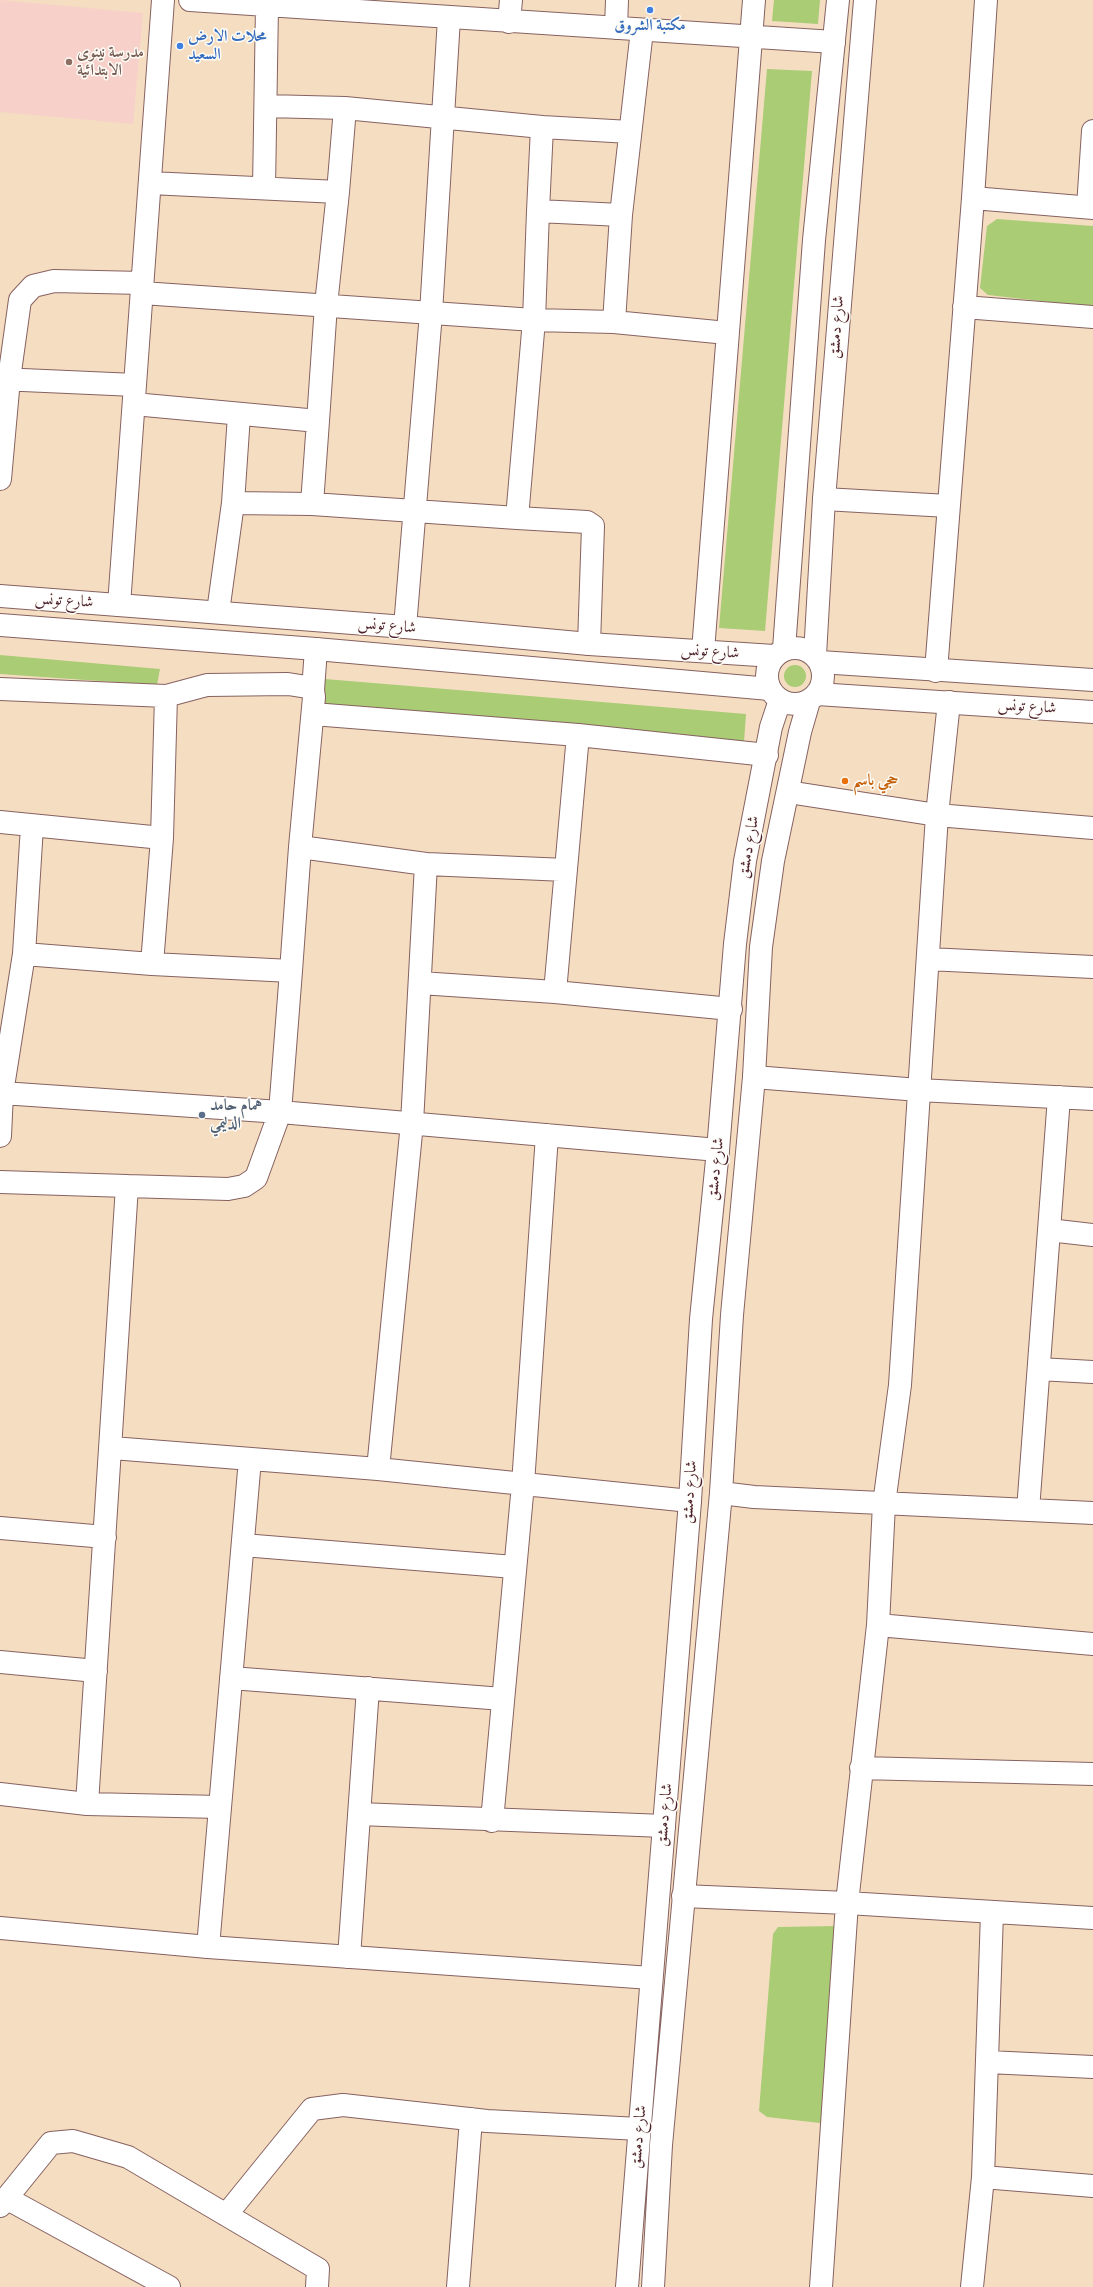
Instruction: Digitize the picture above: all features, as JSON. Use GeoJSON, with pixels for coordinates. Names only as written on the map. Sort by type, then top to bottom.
{"type":"FeatureCollection","features":[{"type":"Feature","properties":{"kind":"street"},"geometry":{"type":"LineString","coordinates":[[119,605],[163,0]]}},
{"type":"Feature","properties":{"kind":"street"},"geometry":{"type":"LineString","coordinates":[[190,0],[267,6],[296,4],[401,8],[449,18],[834,42]]}},
{"type":"Feature","properties":{"kind":"street"},"geometry":{"type":"LineString","coordinates":[[509,22],[511,0]]}},
{"type":"Feature","properties":{"kind":"street"},"geometry":{"type":"LineString","coordinates":[[616,28],[617,0]]}},
{"type":"Feature","properties":{"kind":"street"},"geometry":{"type":"LineString","coordinates":[[702,651],[754,0]]}},
{"type":"Feature","properties":{"kind":"street","name":"شارع دمشق"},"geometry":{"type":"LineString","coordinates":[[779,653],[814,240],[838,0]]}},
{"type":"Feature","properties":{"kind":"street","name":"شارع دمشق"},"geometry":{"type":"LineString","coordinates":[[817,659],[824,499],[865,0]]}},
{"type":"Feature","properties":{"kind":"street"},"geometry":{"type":"LineString","coordinates":[[936,671],[973,198],[986,0]]}},
{"type":"Feature","properties":{"kind":"street"},"geometry":{"type":"LineString","coordinates":[[264,188],[267,6]]}},
{"type":"Feature","properties":{"kind":"street"},"geometry":{"type":"LineString","coordinates":[[405,627],[431,312],[449,18]]}},
{"type":"Feature","properties":{"kind":"street"},"geometry":{"type":"LineString","coordinates":[[614,322],[621,215],[642,30]]}},
{"type":"Feature","properties":{"kind":"street"},"geometry":{"type":"LineString","coordinates":[[266,106],[345,108],[542,127],[630,132]]}},
{"type":"Feature","properties":{"kind":"street"},"geometry":{"type":"LineString","coordinates":[[312,504],[326,305],[345,108]]}},
{"type":"Feature","properties":{"kind":"street"},"geometry":{"type":"LineString","coordinates":[[517,518],[534,320],[542,127]]}},
{"type":"Feature","properties":{"kind":"street"},"geometry":{"type":"LineString","coordinates":[[973,198],[1090,207],[1093,131]]}},
{"type":"Feature","properties":{"kind":"street"},"geometry":{"type":"LineString","coordinates":[[150,183],[338,192]]}},
{"type":"Feature","properties":{"kind":"street"},"geometry":{"type":"LineString","coordinates":[[538,211],[621,215]]}},
{"type":"Feature","properties":{"kind":"street"},"geometry":{"type":"LineString","coordinates":[[814,240],[844,243]]}},
{"type":"Feature","properties":{"kind":"street"},"geometry":{"type":"LineString","coordinates":[[0,479],[4,379],[20,300],[34,286],[54,281],[326,305],[534,320],[614,322],[727,333]]}},
{"type":"Feature","properties":{"kind":"street"},"geometry":{"type":"LineString","coordinates":[[964,307],[1093,317]]}},
{"type":"Feature","properties":{"kind":"street"},"geometry":{"type":"LineString","coordinates":[[4,379],[134,394],[239,415],[318,421]]}},
{"type":"Feature","properties":{"kind":"street"},"geometry":{"type":"LineString","coordinates":[[218,612],[233,503],[239,415]]}},
{"type":"Feature","properties":{"kind":"street"},"geometry":{"type":"LineString","coordinates":[[824,499],[948,506]]}},
{"type":"Feature","properties":{"kind":"street"},"geometry":{"type":"LineString","coordinates":[[233,503],[312,504],[587,522],[593,526],[588,644]]}},
{"type":"Feature","properties":{"kind":"street","name":"شارع تونس"},"geometry":{"type":"LineString","coordinates":[[0,596],[405,627],[588,644],[702,651],[779,653]]}},
{"type":"Feature","properties":{"kind":"street","name":"شارع تونس"},"geometry":{"type":"LineString","coordinates":[[0,625],[316,650],[775,695]]}},
{"type":"Feature","properties":{"kind":"street"},"geometry":{"type":"LineString","coordinates":[[800,648],[817,659],[823,679],[813,698],[794,704],[775,695],[767,672],[779,653],[800,648]]}},
{"type":"Feature","properties":{"kind":"street"},"geometry":{"type":"LineString","coordinates":[[0,1182],[228,1190],[244,1186],[256,1178],[280,1112],[300,847],[313,714],[316,650]]}},
{"type":"Feature","properties":{"kind":"street","name":"شارع تونس"},"geometry":{"type":"LineString","coordinates":[[817,659],[936,671],[1093,680]]}},
{"type":"Feature","properties":{"kind":"street"},"geometry":{"type":"LineString","coordinates":[[0,689],[166,696],[207,685],[288,684],[307,687],[313,690]]}},
{"type":"Feature","properties":{"kind":"street","name":"شارع دمشق"},"geometry":{"type":"LineString","coordinates":[[627,2287],[690,1501],[701,1319],[740,902],[745,862],[767,755],[775,695]]}},
{"type":"Feature","properties":{"kind":"street"},"geometry":{"type":"LineString","coordinates":[[152,964],[162,838],[166,696]]}},
{"type":"Feature","properties":{"kind":"street","name":"شارع دمشق"},"geometry":{"type":"LineString","coordinates":[[653,2287],[661,2145],[721,1493],[732,1315],[754,1076],[761,947],[773,862],[800,732],[813,698]]}},
{"type":"Feature","properties":{"kind":"street","name":"شارع تونس"},"geometry":{"type":"LineString","coordinates":[[813,698],[949,702],[1093,712]]}},
{"type":"Feature","properties":{"kind":"street"},"geometry":{"type":"LineString","coordinates":[[821,2287],[848,1902],[861,1768],[878,1625],[884,1504],[900,1385],[937,815],[949,702]]}},
{"type":"Feature","properties":{"kind":"street"},"geometry":{"type":"LineString","coordinates":[[313,714],[578,735],[767,755]]}},
{"type":"Feature","properties":{"kind":"street"},"geometry":{"type":"LineString","coordinates":[[555,992],[578,735]]}},
{"type":"Feature","properties":{"kind":"street"},"geometry":{"type":"LineString","coordinates":[[788,792],[937,815],[1093,828]]}},
{"type":"Feature","properties":{"kind":"street"},"geometry":{"type":"LineString","coordinates":[[0,822],[162,838]]}},
{"type":"Feature","properties":{"kind":"street"},"geometry":{"type":"LineString","coordinates":[[0,1136],[1,1105],[24,954],[32,826]]}},
{"type":"Feature","properties":{"kind":"street"},"geometry":{"type":"LineString","coordinates":[[300,847],[426,864],[566,870]]}},
{"type":"Feature","properties":{"kind":"street"},"geometry":{"type":"LineString","coordinates":[[378,1469],[412,1123],[426,864]]}},
{"type":"Feature","properties":{"kind":"street"},"geometry":{"type":"LineString","coordinates":[[24,954],[152,964],[291,971]]}},
{"type":"Feature","properties":{"kind":"street"},"geometry":{"type":"LineString","coordinates":[[928,959],[1093,967]]}},
{"type":"Feature","properties":{"kind":"street"},"geometry":{"type":"LineString","coordinates":[[420,982],[555,992],[731,1009]]}},
{"type":"Feature","properties":{"kind":"street"},"geometry":{"type":"LineString","coordinates":[[754,1076],[920,1090],[1093,1099]]}},
{"type":"Feature","properties":{"kind":"street"},"geometry":{"type":"LineString","coordinates":[[1028,1510],[1059,1098]]}},
{"type":"Feature","properties":{"kind":"street"},"geometry":{"type":"LineString","coordinates":[[1,1105],[280,1112],[718,1150]]}},
{"type":"Feature","properties":{"kind":"street"},"geometry":{"type":"LineString","coordinates":[[492,1821],[522,1484],[547,1135]]}},
{"type":"Feature","properties":{"kind":"street"},"geometry":{"type":"LineString","coordinates":[[87,1804],[112,1448],[127,1186]]}},
{"type":"Feature","properties":{"kind":"street"},"geometry":{"type":"LineString","coordinates":[[1049,1230],[1093,1234]]}},
{"type":"Feature","properties":{"kind":"street"},"geometry":{"type":"LineString","coordinates":[[1039,1369],[1093,1372]]}},
{"type":"Feature","properties":{"kind":"street"},"geometry":{"type":"LineString","coordinates":[[112,1448],[378,1469],[690,1501]]}},
{"type":"Feature","properties":{"kind":"street"},"geometry":{"type":"LineString","coordinates":[[208,1947],[250,1459]]}},
{"type":"Feature","properties":{"kind":"street"},"geometry":{"type":"LineString","coordinates":[[721,1493],[754,1497],[884,1504],[1093,1513]]}},
{"type":"Feature","properties":{"kind":"street"},"geometry":{"type":"LineString","coordinates":[[0,1528],[105,1537]]}},
{"type":"Feature","properties":{"kind":"street"},"geometry":{"type":"LineString","coordinates":[[242,1545],[514,1567]]}},
{"type":"Feature","properties":{"kind":"street"},"geometry":{"type":"LineString","coordinates":[[878,1625],[1093,1644]]}},
{"type":"Feature","properties":{"kind":"street"},"geometry":{"type":"LineString","coordinates":[[0,1662],[96,1671]]}},
{"type":"Feature","properties":{"kind":"street"},"geometry":{"type":"LineString","coordinates":[[231,1678],[503,1699]]}},
{"type":"Feature","properties":{"kind":"street"},"geometry":{"type":"LineString","coordinates":[[349,1957],[368,1688]]}},
{"type":"Feature","properties":{"kind":"street"},"geometry":{"type":"LineString","coordinates":[[861,1768],[1093,1774]]}},
{"type":"Feature","properties":{"kind":"street"},"geometry":{"type":"LineString","coordinates":[[0,1794],[87,1804],[220,1807]]}},
{"type":"Feature","properties":{"kind":"street"},"geometry":{"type":"LineString","coordinates":[[359,1814],[492,1821],[664,1826]]}},
{"type":"Feature","properties":{"kind":"street"},"geometry":{"type":"LineString","coordinates":[[684,1896],[848,1902],[992,1913],[1093,1918]]}},
{"type":"Feature","properties":{"kind":"street"},"geometry":{"type":"LineString","coordinates":[[972,2287],[983,2177],[992,1913]]}},
{"type":"Feature","properties":{"kind":"street"},"geometry":{"type":"LineString","coordinates":[[0,1928],[208,1947],[651,1978]]}},
{"type":"Feature","properties":{"kind":"street"},"geometry":{"type":"LineString","coordinates":[[988,2062],[1093,2067]]}},
{"type":"Feature","properties":{"kind":"street"},"geometry":{"type":"LineString","coordinates":[[226,2215],[312,2109],[343,2105],[471,2119],[639,2129]]}},
{"type":"Feature","properties":{"kind":"street"},"geometry":{"type":"LineString","coordinates":[[458,2287],[471,2119]]}},
{"type":"Feature","properties":{"kind":"street"},"geometry":{"type":"LineString","coordinates":[[169,2287],[3,2202],[51,2144],[72,2141],[128,2157],[318,2269],[317,2287]]}},
{"type":"Feature","properties":{"kind":"street"},"geometry":{"type":"LineString","coordinates":[[983,2177],[1093,2186],[1093,2182]]}},
{"type":"Feature","properties":{"kind":"street"},"geometry":{"type":"LineString","coordinates":[[630,2242],[655,2244]]}},
{"type":"Feature","properties":{"kind":"shaded area","name":"مدرسة نينوى الابتدائية"},"geometry":{"type":"Polygon","coordinates":[[[0,0],[143,13],[133,124],[0,112],[0,0]]]}},
{"type":"Feature","properties":{"kind":"green space"},"geometry":{"type":"Polygon","coordinates":[[[774,0],[820,0],[818,24],[772,21],[774,0]]]}},
{"type":"Feature","properties":{"kind":"green space"},"geometry":{"type":"Polygon","coordinates":[[[767,69],[812,71],[765,631],[719,628],[767,69]]]}},
{"type":"Feature","properties":{"kind":"green space"},"geometry":{"type":"Polygon","coordinates":[[[997,219],[1093,226],[1093,307],[988,295],[980,288],[987,226],[997,219]]]}},
{"type":"Feature","properties":{"kind":"green space"},"geometry":{"type":"Polygon","coordinates":[[[0,655],[160,669],[157,685],[0,674],[0,655]]]}},
{"type":"Feature","properties":{"kind":"green space"},"geometry":{"type":"Polygon","coordinates":[[[795,665],[803,668],[806,676],[803,684],[795,687],[787,684],[784,676],[787,668],[795,665]]]}},
{"type":"Feature","properties":{"kind":"green space"},"geometry":{"type":"Polygon","coordinates":[[[325,679],[746,714],[744,742],[323,706],[325,679]]]}},
{"type":"Feature","properties":{"kind":"green space"},"geometry":{"type":"Polygon","coordinates":[[[836,1926],[831,2118],[820,2123],[767,2117],[759,2111],[773,1934],[778,1927],[836,1926]]]}},
{"type":"Feature","properties":{"kind":"place","name":"مكتبة الشروق"},"geometry":{"type":"Point","coordinates":[650,10]}},
{"type":"Feature","properties":{"kind":"place","name":"محلات الارض السعيد"},"geometry":{"type":"Point","coordinates":[180,46]}},
{"type":"Feature","properties":{"kind":"place","name":"مدرسة نينوى الابتدائية"},"geometry":{"type":"Point","coordinates":[69,62]}},
{"type":"Feature","properties":{"kind":"place","name":"حجي باسم"},"geometry":{"type":"Point","coordinates":[845,781]}},
{"type":"Feature","properties":{"kind":"place","name":"همام حامد الدليمي"},"geometry":{"type":"Point","coordinates":[202,1115]}}]}
